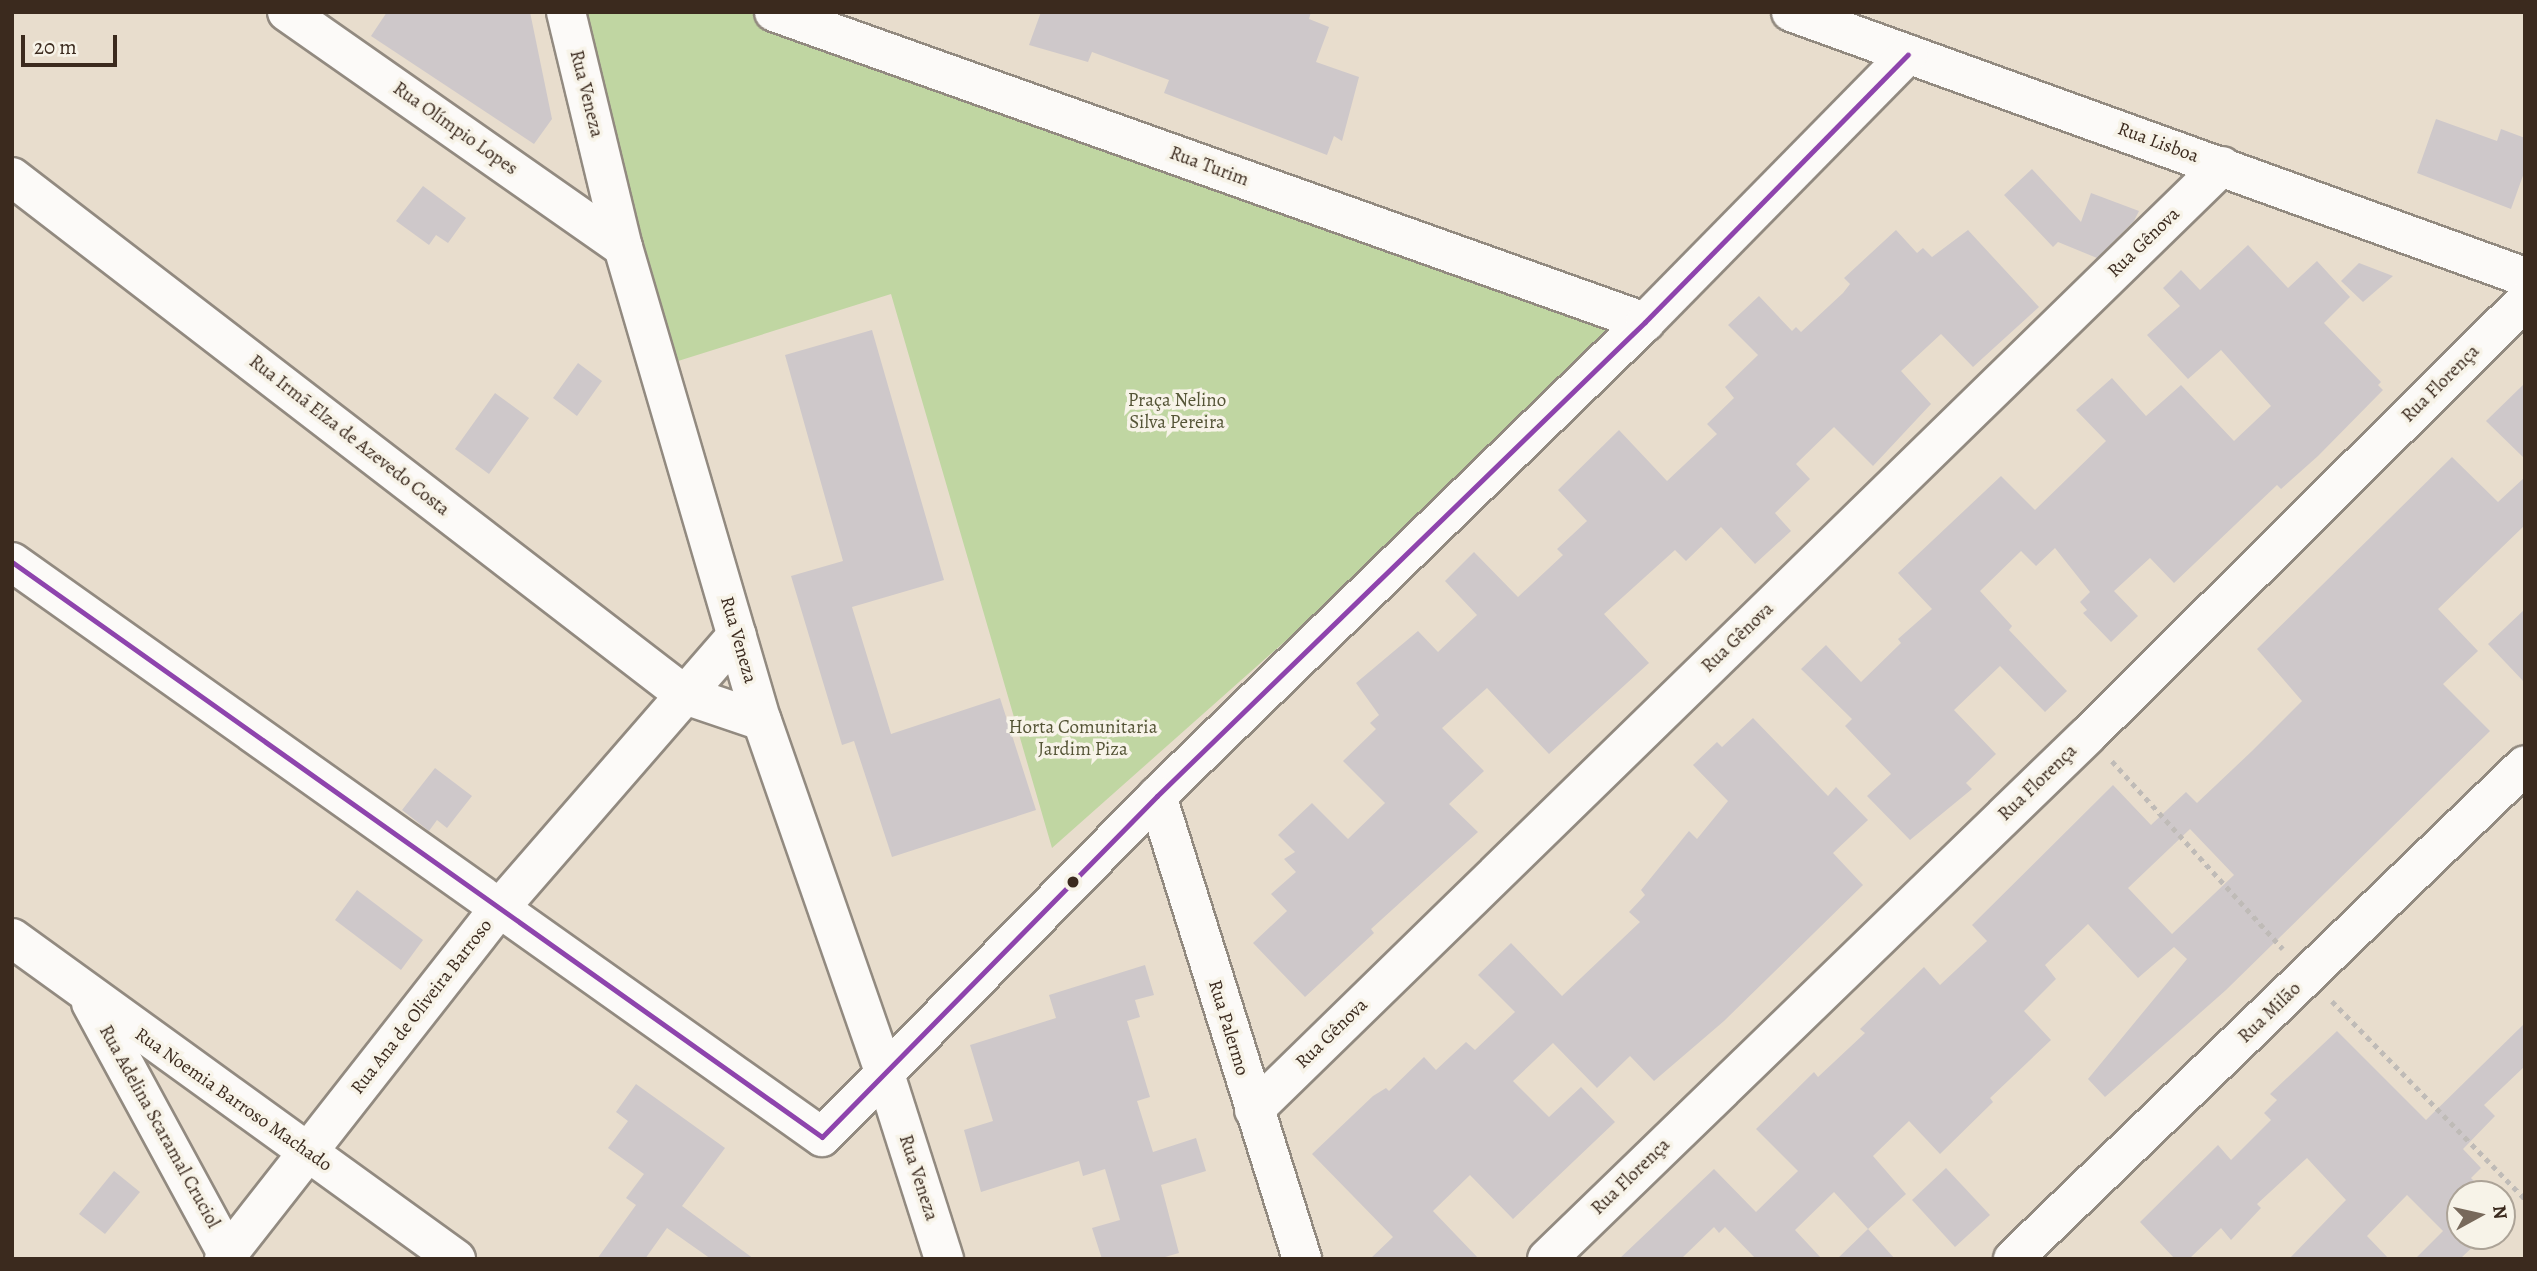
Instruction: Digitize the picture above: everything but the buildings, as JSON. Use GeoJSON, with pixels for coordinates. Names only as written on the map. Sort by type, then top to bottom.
{"type":"FeatureCollection","features":[{"type":"Feature","properties":{"kind":"street","name":"Rua Olímpio Lopes"},"geometry":{"type":"LineString","coordinates":[[287,12],[623,247]]}},
{"type":"Feature","properties":{"kind":"street","name":"Rua Veneza"},"geometry":{"type":"LineString","coordinates":[[566,12],[623,247],[762,721],[885,1074],[944,1259]]}},
{"type":"Feature","properties":{"kind":"street","name":"Rua Turim"},"geometry":{"type":"LineString","coordinates":[[774,12],[1645,322]]}},
{"type":"Feature","properties":{"kind":"street","name":"Rua Lisboa"},"geometry":{"type":"LineString","coordinates":[[1791,12],[2525,277]]}},
{"type":"Feature","properties":{"kind":"street"},"geometry":{"type":"LineString","coordinates":[[12,562],[498,910],[822,1137],[1157,796],[1645,322],[1908,54]]}},
{"type":"Feature","properties":{"kind":"street","name":"Rua Gênova"},"geometry":{"type":"LineString","coordinates":[[1254,1110],[2222,166]]}},
{"type":"Feature","properties":{"kind":"street","name":"Rua Irmã Elza de Azevedo Costa"},"geometry":{"type":"LineString","coordinates":[[12,177],[685,695],[762,721]]}},
{"type":"Feature","properties":{"kind":"street","name":"Rua Florença"},"geometry":{"type":"LineString","coordinates":[[1547,1259],[2088,735],[2525,301]]}},
{"type":"Feature","properties":{"kind":"street","name":"Rua Ana de Oliveira Barroso"},"geometry":{"type":"LineString","coordinates":[[228,1257],[498,910],[737,635]]}},
{"type":"Feature","properties":{"kind":"street","name":"Rua Milão"},"geometry":{"type":"LineString","coordinates":[[2013,1259],[2525,765]]}},
{"type":"Feature","properties":{"kind":"street","name":"Rua Palermo"},"geometry":{"type":"LineString","coordinates":[[1157,796],[1302,1259]]}},
{"type":"Feature","properties":{"kind":"street","name":"Rua Noemia Barroso Machado"},"geometry":{"type":"LineString","coordinates":[[12,938],[87,995],[456,1259]]}},
{"type":"Feature","properties":{"kind":"street","name":"Rua Adelina Scaramal Cruciol"},"geometry":{"type":"LineString","coordinates":[[87,995],[228,1257]]}},
{"type":"Feature","properties":{"kind":"green space","name":"Praça Nelino Silva Pereira"},"geometry":{"type":"Polygon","coordinates":[[[567,12],[774,12],[1645,322],[1052,848],[891,294],[659,367],[567,12]]]}},
{"type":"Feature","properties":{"kind":"transit line"},"geometry":{"type":"LineString","coordinates":[[12,562],[822,1137],[1157,796],[1645,322],[1908,54]]}},
{"type":"Feature","properties":{"kind":"park label","name":"Horta Comunitaria Jardim Piza"},"geometry":{"type":"Point","coordinates":[1083,739]}}]}
